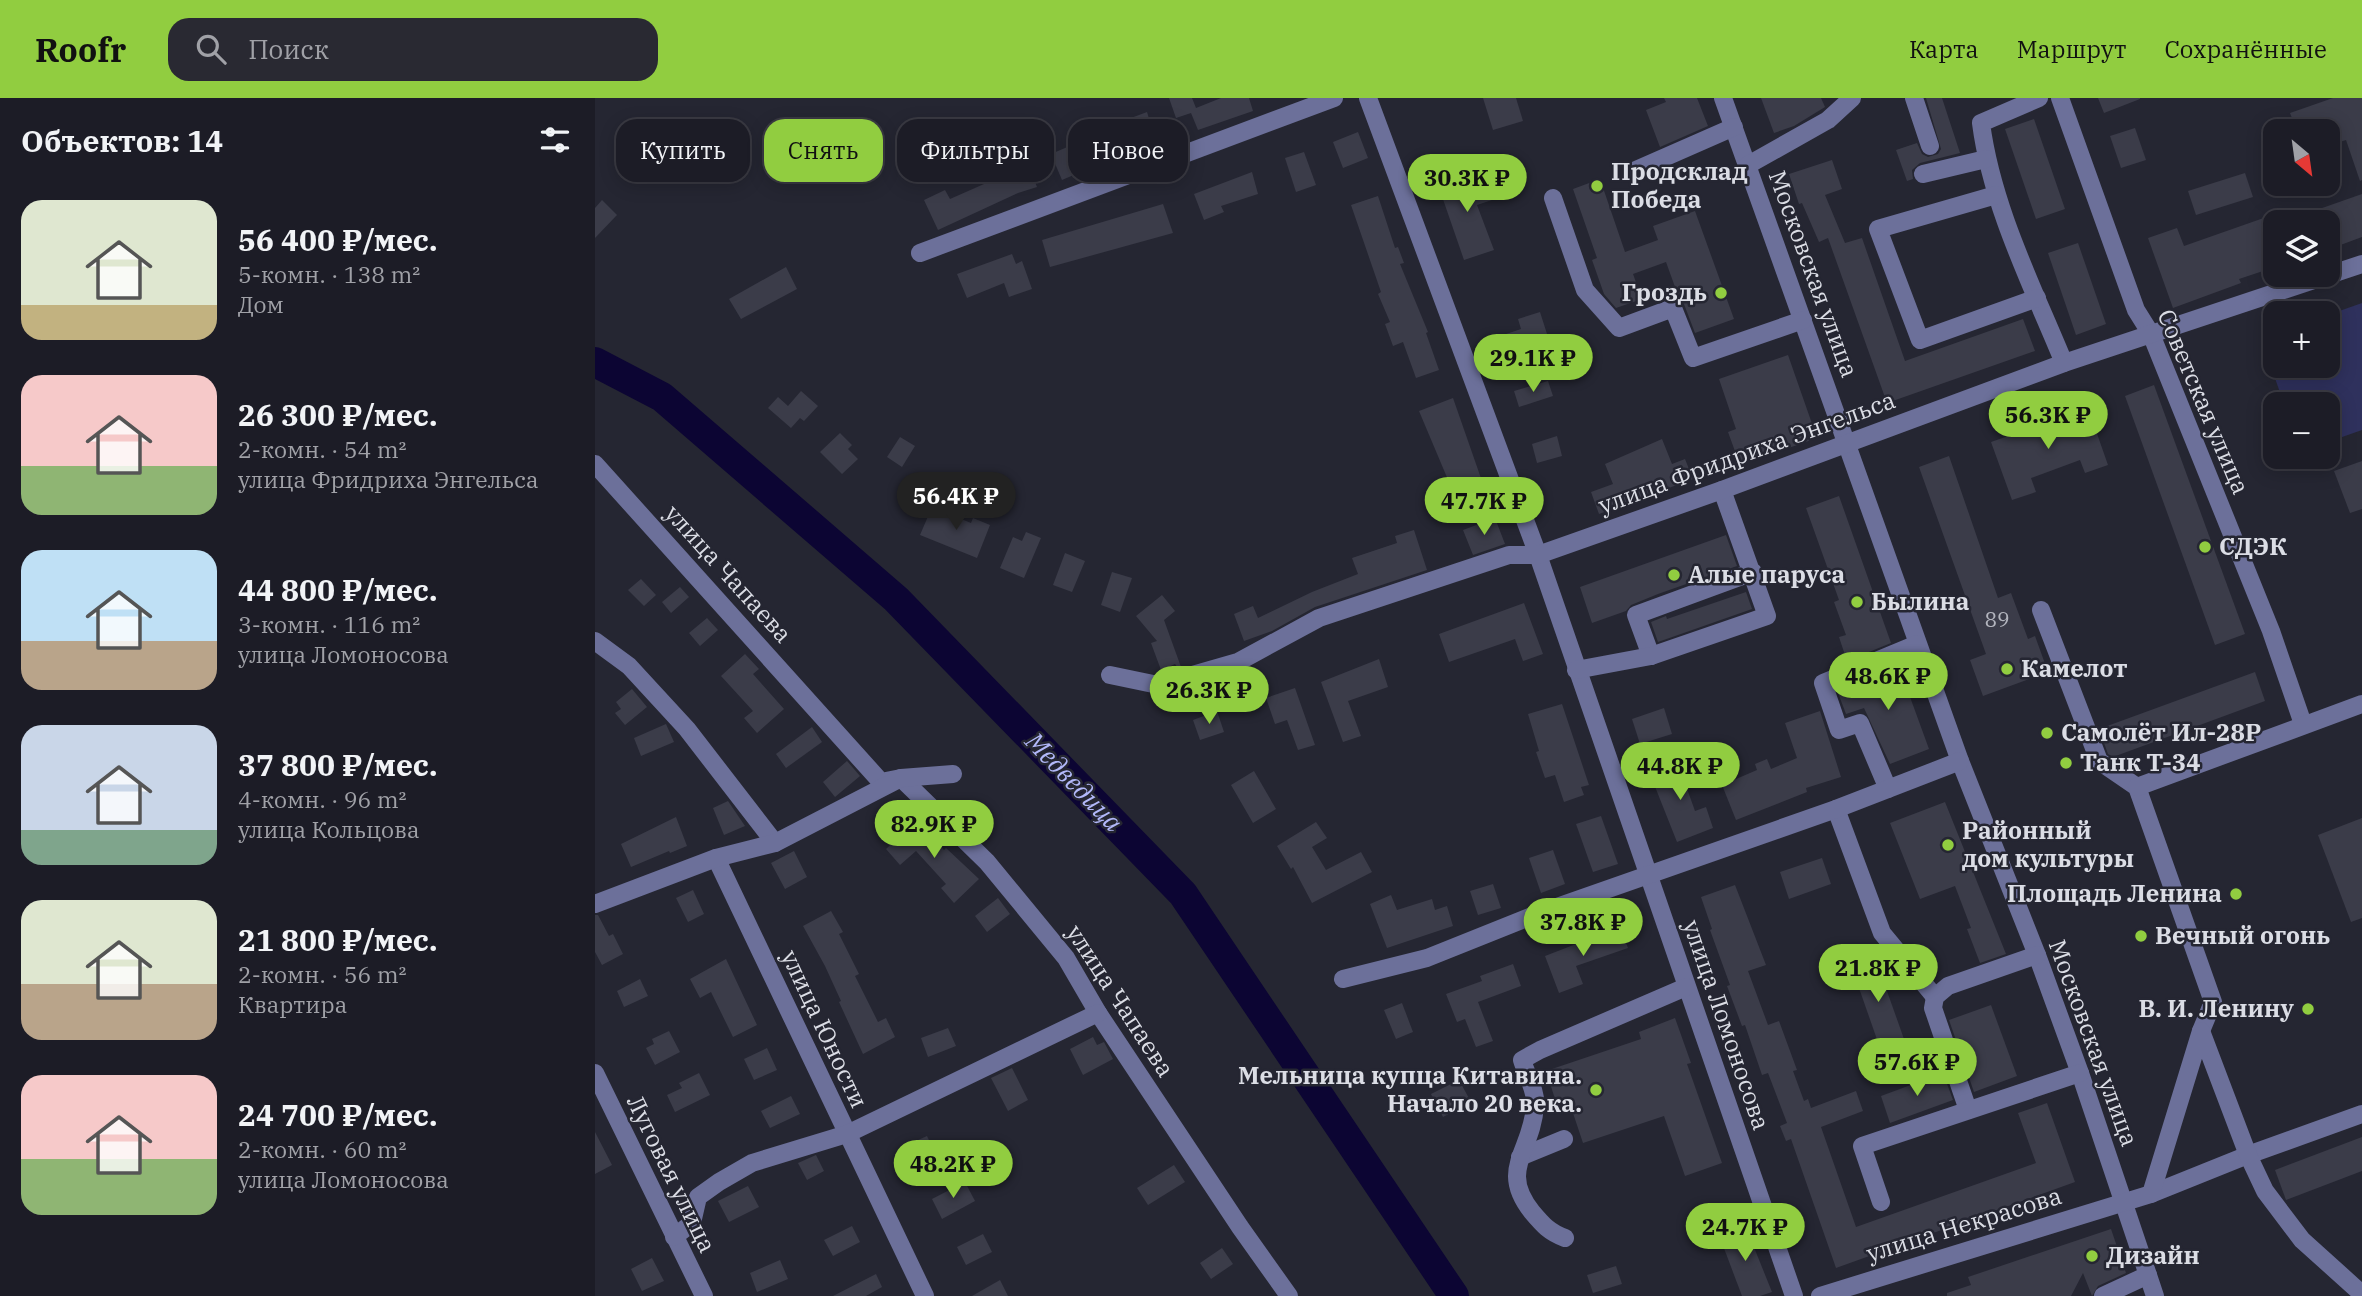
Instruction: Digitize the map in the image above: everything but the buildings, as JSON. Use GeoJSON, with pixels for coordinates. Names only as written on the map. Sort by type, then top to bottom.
{"type":"FeatureCollection","features":[{"type":"Feature","properties":{"kind":"street"},"geometry":{"type":"LineString","coordinates":[[920,253],[1333,98]]}},
{"type":"Feature","properties":{"kind":"street","name":"улица Ломоносова"},"geometry":{"type":"LineString","coordinates":[[1368,98],[1538,555],[1794,1296]]}},
{"type":"Feature","properties":{"kind":"street","name":"Московская улица"},"geometry":{"type":"LineString","coordinates":[[1723,98],[1917,644],[2080,1073],[2155,1296]]}},
{"type":"Feature","properties":{"kind":"street"},"geometry":{"type":"LineString","coordinates":[[1748,165],[1828,120],[1852,98]]}},
{"type":"Feature","properties":{"kind":"street"},"geometry":{"type":"LineString","coordinates":[[1914,98],[1930,146]]}},
{"type":"Feature","properties":{"kind":"street"},"geometry":{"type":"LineString","coordinates":[[2039,98],[1981,123],[1986,159],[1996,195],[2064,363]]}},
{"type":"Feature","properties":{"kind":"street","name":"Советская улица"},"geometry":{"type":"LineString","coordinates":[[2060,98],[2136,310],[2151,334],[2271,631],[2303,724]]}},
{"type":"Feature","properties":{"kind":"street"},"geometry":{"type":"LineString","coordinates":[[1636,170],[1734,127]]}},
{"type":"Feature","properties":{"kind":"street"},"geometry":{"type":"LineString","coordinates":[[1923,174],[1986,159]]}},
{"type":"Feature","properties":{"kind":"street"},"geometry":{"type":"LineString","coordinates":[[1996,195],[1878,229],[1920,340],[2037,298]]}},
{"type":"Feature","properties":{"kind":"street"},"geometry":{"type":"LineString","coordinates":[[1553,198],[1585,290],[1619,328],[1673,308],[1693,358],[1803,320]]}},
{"type":"Feature","properties":{"kind":"street","name":"улица Фридриха Энгельса"},"geometry":{"type":"LineString","coordinates":[[1110,675],[1158,685],[1238,662],[1319,618],[1509,555],[1538,555],[2064,363],[2362,264]]}},
{"type":"Feature","properties":{"kind":"street","name":"улица Чапаева"},"geometry":{"type":"LineString","coordinates":[[595,464],[880,782],[901,778],[987,862],[1066,958],[1098,1013],[1289,1296]]}},
{"type":"Feature","properties":{"kind":"street"},"geometry":{"type":"LineString","coordinates":[[1576,670],[1651,656],[1767,616],[1722,490]]}},
{"type":"Feature","properties":{"kind":"street"},"geometry":{"type":"LineString","coordinates":[[1651,656],[1636,615],[1753,572]]}},
{"type":"Feature","properties":{"kind":"street"},"geometry":{"type":"LineString","coordinates":[[2041,610],[2099,761],[2137,787],[2213,1002],[2201,1031],[2151,1194]]}},
{"type":"Feature","properties":{"kind":"street"},"geometry":{"type":"LineString","coordinates":[[595,641],[629,666],[687,729],[775,843]]}},
{"type":"Feature","properties":{"kind":"street"},"geometry":{"type":"LineString","coordinates":[[1888,789],[1860,723],[1839,730],[1823,683],[1917,644]]}},
{"type":"Feature","properties":{"kind":"street"},"geometry":{"type":"LineString","coordinates":[[2137,787],[2362,704]]}},
{"type":"Feature","properties":{"kind":"street"},"geometry":{"type":"LineString","coordinates":[[1343,979],[1426,958],[1537,914],[1836,809],[1960,761]]}},
{"type":"Feature","properties":{"kind":"street"},"geometry":{"type":"LineString","coordinates":[[595,904],[716,858],[775,843],[901,778],[953,774]]}},
{"type":"Feature","properties":{"kind":"street"},"geometry":{"type":"LineString","coordinates":[[1836,809],[1882,933],[1935,997]]}},
{"type":"Feature","properties":{"kind":"street","name":"улица Юности"},"geometry":{"type":"LineString","coordinates":[[716,858],[925,1296]]}},
{"type":"Feature","properties":{"kind":"street"},"geometry":{"type":"LineString","coordinates":[[1968,1110],[1933,1008],[1935,997],[1948,986],[2037,955]]}},
{"type":"Feature","properties":{"kind":"street"},"geometry":{"type":"LineString","coordinates":[[1565,1238],[1548,1231],[1520,1196],[1516,1175],[1520,1157],[1531,1132],[1536,1103],[1522,1060],[1686,987]]}},
{"type":"Feature","properties":{"kind":"street"},"geometry":{"type":"LineString","coordinates":[[674,1237],[692,1223],[698,1197],[753,1163],[846,1134],[1098,1013]]}},
{"type":"Feature","properties":{"kind":"street"},"geometry":{"type":"LineString","coordinates":[[2201,1031],[2248,1155],[2265,1191],[2302,1240],[2362,1294]]}},
{"type":"Feature","properties":{"kind":"street","name":"Луговая улица"},"geometry":{"type":"LineString","coordinates":[[595,1073],[704,1296]]}},
{"type":"Feature","properties":{"kind":"street"},"geometry":{"type":"LineString","coordinates":[[1881,1202],[1862,1146],[2080,1073]]}},
{"type":"Feature","properties":{"kind":"street","name":"улица Некрасова"},"geometry":{"type":"LineString","coordinates":[[1820,1296],[2151,1194],[2362,1114]]}},
{"type":"Feature","properties":{"kind":"street"},"geometry":{"type":"LineString","coordinates":[[1520,1157],[1565,1139]]}},
{"type":"Feature","properties":{"kind":"street"},"geometry":{"type":"LineString","coordinates":[[2103,1296],[2148,1275]]}},
{"type":"Feature","properties":{"kind":"shaded area"},"geometry":{"type":"Polygon","coordinates":[[[2362,303],[2362,430],[2340,438],[2340,392],[2280,392],[2275,378],[2340,378],[2340,311],[2362,303]]]}},
{"type":"Feature","properties":{"kind":"waterway","name":"Медведица"},"geometry":{"type":"LineString","coordinates":[[595,362],[662,397],[896,599],[1183,894],[1454,1296]]}},
{"type":"Feature","properties":{"kind":"place","name":"Продсклад Победа"},"geometry":{"type":"Point","coordinates":[1597,186]}},
{"type":"Feature","properties":{"kind":"place","name":"Гроздь"},"geometry":{"type":"Point","coordinates":[1721,293]}},
{"type":"Feature","properties":{"kind":"place","name":"СДЭК"},"geometry":{"type":"Point","coordinates":[2205,547]}},
{"type":"Feature","properties":{"kind":"place","name":"Алые паруса"},"geometry":{"type":"Point","coordinates":[1674,575]}},
{"type":"Feature","properties":{"kind":"place","name":"Былина"},"geometry":{"type":"Point","coordinates":[1857,602]}},
{"type":"Feature","properties":{"kind":"place","name":"Камелот"},"geometry":{"type":"Point","coordinates":[2007,669]}},
{"type":"Feature","properties":{"kind":"place","name":"Самолёт Ил-28Р"},"geometry":{"type":"Point","coordinates":[2047,733]}},
{"type":"Feature","properties":{"kind":"place","name":"Танк Т-34"},"geometry":{"type":"Point","coordinates":[2066,763]}},
{"type":"Feature","properties":{"kind":"place","name":"Районный дом культуры"},"geometry":{"type":"Point","coordinates":[1948,845]}},
{"type":"Feature","properties":{"kind":"place","name":"Площадь Ленина"},"geometry":{"type":"Point","coordinates":[2236,894]}},
{"type":"Feature","properties":{"kind":"place","name":"Вечный огонь"},"geometry":{"type":"Point","coordinates":[2141,936]}},
{"type":"Feature","properties":{"kind":"place","name":"В. И. Ленину"},"geometry":{"type":"Point","coordinates":[2308,1009]}},
{"type":"Feature","properties":{"kind":"place","name":"Мельница купца Китавина. Начало 20 века."},"geometry":{"type":"Point","coordinates":[1596,1090]}},
{"type":"Feature","properties":{"kind":"place","name":"Дизайн"},"geometry":{"type":"Point","coordinates":[2092,1256]}}]}
